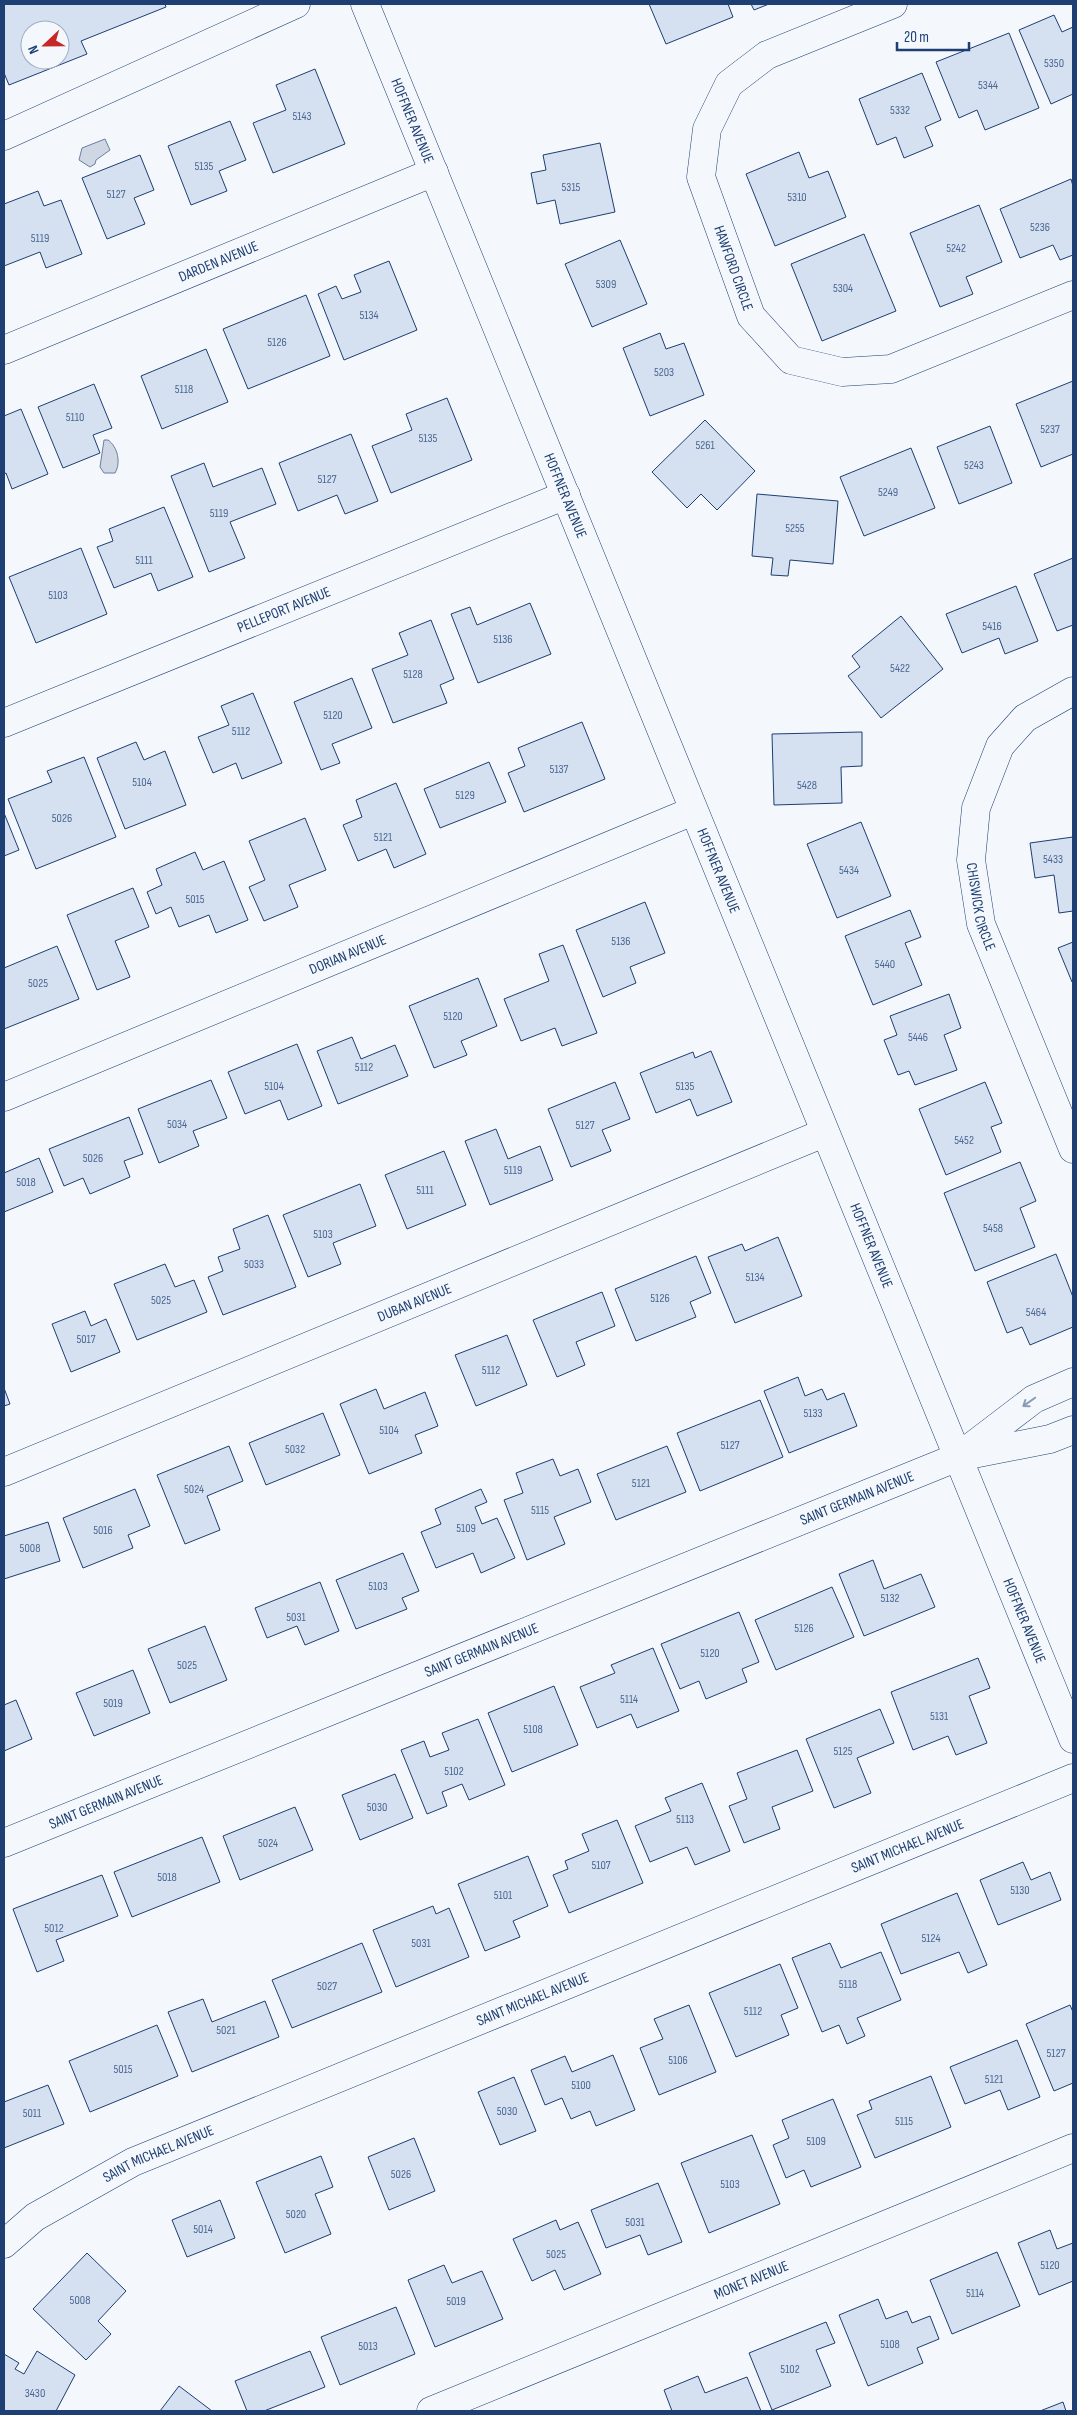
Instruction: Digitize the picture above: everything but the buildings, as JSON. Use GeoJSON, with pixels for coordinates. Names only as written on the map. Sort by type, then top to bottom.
{"type":"FeatureCollection","features":[{"type":"Feature","properties":{"kind":"street"},"geometry":{"type":"LineString","coordinates":[[4,136],[296,4]]}},
{"type":"Feature","properties":{"kind":"street","name":"HOFFNER AVENUE"},"geometry":{"type":"LineString","coordinates":[[365,4],[824,1133],[1073,1739]]}},
{"type":"Feature","properties":{"kind":"street","name":"HAWFORD CIRCLE"},"geometry":{"type":"LineString","coordinates":[[893,4],[767,55],[729,84],[708,128],[701,177],[751,316],[791,360],[842,372],[890,369],[1073,295]]}},
{"type":"Feature","properties":{"kind":"street","name":"DARDEN AVENUE"},"geometry":{"type":"LineString","coordinates":[[4,350],[434,172]]}},
{"type":"Feature","properties":{"kind":"street","name":"PELLEPORT AVENUE"},"geometry":{"type":"LineString","coordinates":[[4,722],[566,495]]}},
{"type":"Feature","properties":{"kind":"street","name":"CHISWICK CIRCLE"},"geometry":{"type":"LineString","coordinates":[[1073,691],[1025,718],[1000,746],[976,808],[971,860],[981,924],[1073,1149]]}},
{"type":"Feature","properties":{"kind":"street","name":"DORIAN AVENUE"},"geometry":{"type":"LineString","coordinates":[[4,1097],[693,811]]}},
{"type":"Feature","properties":{"kind":"street","name":"DUBAN AVENUE"},"geometry":{"type":"LineString","coordinates":[[4,1472],[824,1133]]}},
{"type":"Feature","properties":{"kind":"street"},"geometry":{"type":"LineString","coordinates":[[958,1457],[1034,1399],[1073,1382]]}},
{"type":"Feature","properties":{"kind":"street"},"geometry":{"type":"LineString","coordinates":[[958,1457],[1050,1439],[1073,1430]]}},
{"type":"Feature","properties":{"kind":"street","name":"SAINT GERMAIN AVENUE"},"geometry":{"type":"LineString","coordinates":[[4,1843],[958,1457]]}},
{"type":"Feature","properties":{"kind":"street","name":"SAINT MICHAEL AVENUE"},"geometry":{"type":"LineString","coordinates":[[4,2244],[34,2217],[133,2162],[1073,1778]]}},
{"type":"Feature","properties":{"kind":"street","name":"MONET AVENUE"},"geometry":{"type":"LineString","coordinates":[[431,2411],[1073,2148]]}},
{"type":"Feature","properties":{"kind":"shaded area"},"geometry":{"type":"Polygon","coordinates":[[[105,139],[110,150],[96,160],[95,164],[90,167],[79,160],[82,148],[105,139]]]}},
{"type":"Feature","properties":{"kind":"shaded area"},"geometry":{"type":"Polygon","coordinates":[[[104,440],[108,440],[111,443],[118,455],[118,465],[115,473],[104,473],[100,467],[104,440]]]}}]}
